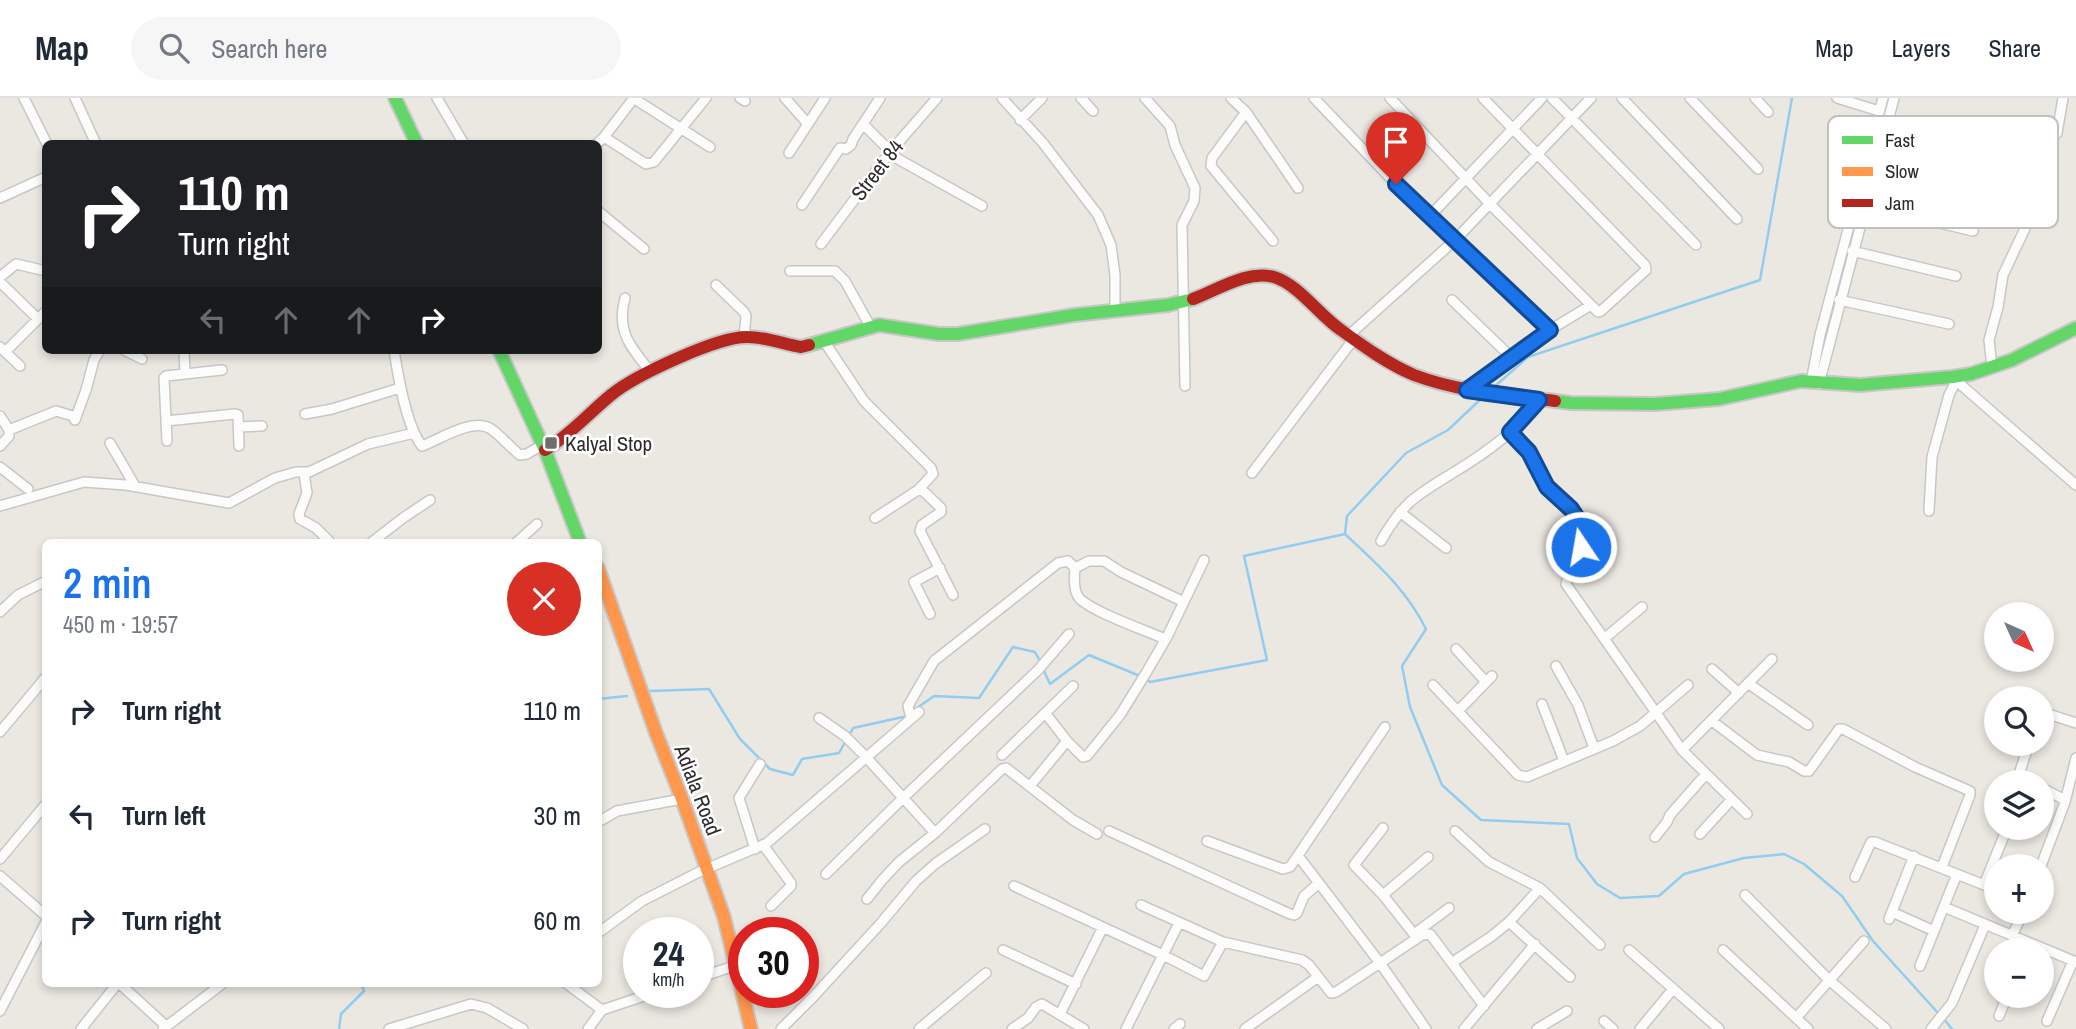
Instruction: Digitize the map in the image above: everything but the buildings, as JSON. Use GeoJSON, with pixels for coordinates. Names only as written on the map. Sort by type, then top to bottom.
{"type":"FeatureCollection","features":[{"type":"Feature","properties":{"kind":"main road"},"geometry":{"type":"LineString","coordinates":[[394,98],[406,140]]}},
{"type":"Feature","properties":{"kind":"main road"},"geometry":{"type":"LineString","coordinates":[[394,98],[415,140]]}},
{"type":"Feature","properties":{"kind":"main road"},"geometry":{"type":"LineString","coordinates":[[546,447],[613,393],[650,371],[730,339],[744,337],[802,347],[870,326],[957,334],[1182,302],[1263,275],[1279,278],[1287,283],[1351,338],[1412,374],[1496,395],[1585,404],[1655,404],[1719,399],[1801,382],[1892,384],[1954,379],[2012,360],[2076,328]]}},
{"type":"Feature","properties":{"kind":"main road"},"geometry":{"type":"LineString","coordinates":[[501,354],[588,539]]}},
{"type":"Feature","properties":{"kind":"main road"},"geometry":{"type":"LineString","coordinates":[[511,354],[579,539]]}},
{"type":"Feature","properties":{"kind":"main road","name":"Adiala Road"},"geometry":{"type":"LineString","coordinates":[[602,579],[703,871],[724,917],[728,939]]}},
{"type":"Feature","properties":{"kind":"main road","name":"Adiala Road"},"geometry":{"type":"LineString","coordinates":[[602,605],[648,737],[678,800]]}},
{"type":"Feature","properties":{"kind":"main road","name":"Adiala Road"},"geometry":{"type":"LineString","coordinates":[[740,1008],[743,1029]]}},
{"type":"Feature","properties":{"kind":"main road","name":"Adiala Road"},"geometry":{"type":"LineString","coordinates":[[745,1008],[751,1029]]}},
{"type":"Feature","properties":{"kind":"street"},"geometry":{"type":"LineString","coordinates":[[24,98],[45,140]]}},
{"type":"Feature","properties":{"kind":"street"},"geometry":{"type":"LineString","coordinates":[[75,98],[94,140]]}},
{"type":"Feature","properties":{"kind":"street"},"geometry":{"type":"LineString","coordinates":[[437,98],[462,140]]}},
{"type":"Feature","properties":{"kind":"street"},"geometry":{"type":"LineString","coordinates":[[601,140],[633,98],[710,147]]}},
{"type":"Feature","properties":{"kind":"street"},"geometry":{"type":"LineString","coordinates":[[602,141],[650,164],[706,98]]}},
{"type":"Feature","properties":{"kind":"street"},"geometry":{"type":"LineString","coordinates":[[785,98],[808,124]]}},
{"type":"Feature","properties":{"kind":"street"},"geometry":{"type":"LineString","coordinates":[[789,153],[825,98]]}},
{"type":"Feature","properties":{"kind":"street"},"geometry":{"type":"LineString","coordinates":[[802,205],[840,148],[849,148],[880,98]]}},
{"type":"Feature","properties":{"kind":"street","name":"Street 84"},"geometry":{"type":"LineString","coordinates":[[821,244],[890,152],[937,98]]}},
{"type":"Feature","properties":{"kind":"street"},"geometry":{"type":"LineString","coordinates":[[1002,98],[1043,143],[1098,215],[1111,245],[1115,275],[1115,310]]}},
{"type":"Feature","properties":{"kind":"street"},"geometry":{"type":"LineString","coordinates":[[1020,120],[1042,98]]}},
{"type":"Feature","properties":{"kind":"street"},"geometry":{"type":"LineString","coordinates":[[1081,98],[1093,111]]}},
{"type":"Feature","properties":{"kind":"street"},"geometry":{"type":"LineString","coordinates":[[1145,98],[1170,126],[1175,145],[1195,188],[1194,201],[1182,225],[1185,386]]}},
{"type":"Feature","properties":{"kind":"street"},"geometry":{"type":"LineString","coordinates":[[1231,98],[1246,112],[1298,188]]}},
{"type":"Feature","properties":{"kind":"street"},"geometry":{"type":"LineString","coordinates":[[1314,98],[1429,217],[1550,330]]}},
{"type":"Feature","properties":{"kind":"street"},"geometry":{"type":"LineString","coordinates":[[1391,98],[1490,204],[1598,312],[1601,311],[1646,270],[1645,265],[1483,98]]}},
{"type":"Feature","properties":{"kind":"street"},"geometry":{"type":"LineString","coordinates":[[1429,217],[1542,98]]}},
{"type":"Feature","properties":{"kind":"street"},"geometry":{"type":"LineString","coordinates":[[1552,98],[1696,245]]}},
{"type":"Feature","properties":{"kind":"street"},"geometry":{"type":"LineString","coordinates":[[1252,473],[1351,338],[1455,240],[1591,98]]}},
{"type":"Feature","properties":{"kind":"street"},"geometry":{"type":"LineString","coordinates":[[1622,98],[1737,219]]}},
{"type":"Feature","properties":{"kind":"street"},"geometry":{"type":"LineString","coordinates":[[1690,98],[1758,169]]}},
{"type":"Feature","properties":{"kind":"street"},"geometry":{"type":"LineString","coordinates":[[1755,98],[1768,112]]}},
{"type":"Feature","properties":{"kind":"street"},"geometry":{"type":"LineString","coordinates":[[1837,98],[1879,111]]}},
{"type":"Feature","properties":{"kind":"street"},"geometry":{"type":"LineString","coordinates":[[1878,116],[1883,98]]}},
{"type":"Feature","properties":{"kind":"street"},"geometry":{"type":"LineString","coordinates":[[1889,116],[1894,98]]}},
{"type":"Feature","properties":{"kind":"street"},"geometry":{"type":"LineString","coordinates":[[2058,128],[2063,98]]}},
{"type":"Feature","properties":{"kind":"street"},"geometry":{"type":"LineString","coordinates":[[1246,112],[1212,158],[1211,166],[1273,241]]}},
{"type":"Feature","properties":{"kind":"street"},"geometry":{"type":"LineString","coordinates":[[863,124],[898,159],[982,205]]}},
{"type":"Feature","properties":{"kind":"street"},"geometry":{"type":"LineString","coordinates":[[0,198],[42,179]]}},
{"type":"Feature","properties":{"kind":"street"},"geometry":{"type":"LineString","coordinates":[[602,214],[644,249]]}},
{"type":"Feature","properties":{"kind":"street"},"geometry":{"type":"LineString","coordinates":[[1815,383],[1820,335],[1848,228]]}},
{"type":"Feature","properties":{"kind":"street"},"geometry":{"type":"LineString","coordinates":[[1815,383],[1858,228]]}},
{"type":"Feature","properties":{"kind":"street"},"geometry":{"type":"LineString","coordinates":[[1961,228],[1973,231]]}},
{"type":"Feature","properties":{"kind":"street"},"geometry":{"type":"LineString","coordinates":[[1992,367],[1989,340],[2003,275],[2025,228]]}},
{"type":"Feature","properties":{"kind":"street"},"geometry":{"type":"LineString","coordinates":[[1852,251],[1956,276]]}},
{"type":"Feature","properties":{"kind":"street"},"geometry":{"type":"LineString","coordinates":[[42,270],[16,264],[0,280],[42,312]]}},
{"type":"Feature","properties":{"kind":"street"},"geometry":{"type":"LineString","coordinates":[[790,271],[835,271],[845,281],[870,326]]}},
{"type":"Feature","properties":{"kind":"street"},"geometry":{"type":"LineString","coordinates":[[716,285],[744,312],[744,337]]}},
{"type":"Feature","properties":{"kind":"street"},"geometry":{"type":"LineString","coordinates":[[625,298],[621,317],[623,331],[650,371]]}},
{"type":"Feature","properties":{"kind":"street"},"geometry":{"type":"LineString","coordinates":[[1452,300],[1511,357]]}},
{"type":"Feature","properties":{"kind":"street"},"geometry":{"type":"LineString","coordinates":[[1839,300],[1949,324]]}},
{"type":"Feature","properties":{"kind":"street"},"geometry":{"type":"LineString","coordinates":[[1470,390],[1511,357],[1591,305]]}},
{"type":"Feature","properties":{"kind":"street"},"geometry":{"type":"LineString","coordinates":[[20,366],[3,350],[42,316]]}},
{"type":"Feature","properties":{"kind":"street"},"geometry":{"type":"LineString","coordinates":[[824,341],[864,401],[931,468],[933,474],[920,488],[875,518]]}},
{"type":"Feature","properties":{"kind":"street"},"geometry":{"type":"LineString","coordinates":[[9,430],[56,411],[75,419],[98,354]]}},
{"type":"Feature","properties":{"kind":"street"},"geometry":{"type":"LineString","coordinates":[[132,354],[142,359]]}},
{"type":"Feature","properties":{"kind":"street"},"geometry":{"type":"LineString","coordinates":[[184,354],[185,373]]}},
{"type":"Feature","properties":{"kind":"street"},"geometry":{"type":"LineString","coordinates":[[395,354],[400,388],[420,445],[424,446],[451,432],[483,426],[492,430],[520,455],[546,447]]}},
{"type":"Feature","properties":{"kind":"street"},"geometry":{"type":"LineString","coordinates":[[167,441],[163,378],[222,370]]}},
{"type":"Feature","properties":{"kind":"street"},"geometry":{"type":"LineString","coordinates":[[1929,510],[1932,457],[1954,379],[2076,485]]}},
{"type":"Feature","properties":{"kind":"street"},"geometry":{"type":"LineString","coordinates":[[305,414],[332,410],[400,388]]}},
{"type":"Feature","properties":{"kind":"street"},"geometry":{"type":"LineString","coordinates":[[1381,541],[1400,512],[1424,491],[1510,432],[1539,400]]}},
{"type":"Feature","properties":{"kind":"street"},"geometry":{"type":"LineString","coordinates":[[166,421],[238,415],[239,446]]}},
{"type":"Feature","properties":{"kind":"street"},"geometry":{"type":"LineString","coordinates":[[0,416],[9,430],[9,436],[0,446]]}},
{"type":"Feature","properties":{"kind":"street"},"geometry":{"type":"LineString","coordinates":[[238,427],[262,426]]}},
{"type":"Feature","properties":{"kind":"street"},"geometry":{"type":"LineString","coordinates":[[1510,432],[1529,452],[1547,487],[1571,509],[1581,528],[1581,566],[1566,584],[1682,750],[1747,814]]}},
{"type":"Feature","properties":{"kind":"street"},"geometry":{"type":"LineString","coordinates":[[0,506],[84,482],[135,486],[229,503],[275,478],[304,472],[368,444],[414,433]]}},
{"type":"Feature","properties":{"kind":"street"},"geometry":{"type":"LineString","coordinates":[[110,443],[135,486]]}},
{"type":"Feature","properties":{"kind":"street"},"geometry":{"type":"LineString","coordinates":[[0,467],[27,489]]}},
{"type":"Feature","properties":{"kind":"street"},"geometry":{"type":"LineString","coordinates":[[304,472],[307,493],[299,514],[300,519],[316,528],[327,539]]}},
{"type":"Feature","properties":{"kind":"street"},"geometry":{"type":"LineString","coordinates":[[920,488],[942,512],[920,528],[953,595]]}},
{"type":"Feature","properties":{"kind":"street"},"geometry":{"type":"LineString","coordinates":[[376,539],[430,500]]}},
{"type":"Feature","properties":{"kind":"street"},"geometry":{"type":"LineString","coordinates":[[1400,512],[1446,548]]}},
{"type":"Feature","properties":{"kind":"street"},"geometry":{"type":"LineString","coordinates":[[520,539],[537,524]]}},
{"type":"Feature","properties":{"kind":"street"},"geometry":{"type":"LineString","coordinates":[[1046,714],[1083,757],[1092,751],[1120,715],[1165,639],[1204,560]]}},
{"type":"Feature","properties":{"kind":"street"},"geometry":{"type":"LineString","coordinates":[[602,930],[642,901],[759,847],[915,715],[908,706],[934,661],[1058,563],[1068,561],[1075,568],[1076,592],[1080,599],[1165,639]]}},
{"type":"Feature","properties":{"kind":"street"},"geometry":{"type":"LineString","coordinates":[[1075,568],[1089,561],[1104,561],[1184,602]]}},
{"type":"Feature","properties":{"kind":"street"},"geometry":{"type":"LineString","coordinates":[[930,614],[914,582],[940,568]]}},
{"type":"Feature","properties":{"kind":"street"},"geometry":{"type":"LineString","coordinates":[[0,612],[18,594],[42,583]]}},
{"type":"Feature","properties":{"kind":"street"},"geometry":{"type":"LineString","coordinates":[[1605,638],[1642,607]]}},
{"type":"Feature","properties":{"kind":"street"},"geometry":{"type":"LineString","coordinates":[[826,874],[1038,670],[1069,634]]}},
{"type":"Feature","properties":{"kind":"street"},"geometry":{"type":"LineString","coordinates":[[1456,649],[1489,679],[1458,711]]}},
{"type":"Feature","properties":{"kind":"street"},"geometry":{"type":"LineString","coordinates":[[1682,750],[1772,659]]}},
{"type":"Feature","properties":{"kind":"street"},"geometry":{"type":"LineString","coordinates":[[1556,666],[1578,705],[1594,748]]}},
{"type":"Feature","properties":{"kind":"street"},"geometry":{"type":"LineString","coordinates":[[1712,669],[1739,694]]}},
{"type":"Feature","properties":{"kind":"street"},"geometry":{"type":"LineString","coordinates":[[0,732],[42,682]]}},
{"type":"Feature","properties":{"kind":"street"},"geometry":{"type":"LineString","coordinates":[[1749,684],[1808,725]]}},
{"type":"Feature","properties":{"kind":"street"},"geometry":{"type":"LineString","coordinates":[[1433,685],[1518,775],[1527,778],[1640,726],[1688,685]]}},
{"type":"Feature","properties":{"kind":"street"},"geometry":{"type":"LineString","coordinates":[[1003,755],[1073,686]]}},
{"type":"Feature","properties":{"kind":"street"},"geometry":{"type":"LineString","coordinates":[[1542,704],[1564,761]]}},
{"type":"Feature","properties":{"kind":"street"},"geometry":{"type":"LineString","coordinates":[[2054,716],[2076,723]]}},
{"type":"Feature","properties":{"kind":"street"},"geometry":{"type":"LineString","coordinates":[[819,718],[845,736],[935,833]]}},
{"type":"Feature","properties":{"kind":"street"},"geometry":{"type":"LineString","coordinates":[[1712,721],[1757,755],[1789,762],[1804,771],[1809,771],[1839,729],[1843,729],[1970,792],[1942,867]]}},
{"type":"Feature","properties":{"kind":"street"},"geometry":{"type":"LineString","coordinates":[[1207,841],[1283,869],[1290,867],[1385,727]]}},
{"type":"Feature","properties":{"kind":"street"},"geometry":{"type":"LineString","coordinates":[[1030,786],[1067,741]]}},
{"type":"Feature","properties":{"kind":"street"},"geometry":{"type":"LineString","coordinates":[[2045,854],[2065,800],[2076,758]]}},
{"type":"Feature","properties":{"kind":"street"},"geometry":{"type":"LineString","coordinates":[[760,764],[739,798],[759,847],[791,883],[771,906]]}},
{"type":"Feature","properties":{"kind":"street"},"geometry":{"type":"LineString","coordinates":[[867,899],[900,862],[935,833],[1002,769],[1006,768],[1073,820],[1097,834]]}},
{"type":"Feature","properties":{"kind":"street"},"geometry":{"type":"LineString","coordinates":[[1655,837],[1670,815],[1706,774]]}},
{"type":"Feature","properties":{"kind":"street"},"geometry":{"type":"LineString","coordinates":[[2054,795],[2065,800]]}},
{"type":"Feature","properties":{"kind":"street"},"geometry":{"type":"LineString","coordinates":[[1700,834],[1732,799]]}},
{"type":"Feature","properties":{"kind":"street"},"geometry":{"type":"LineString","coordinates":[[602,820],[617,811],[678,800]]}},
{"type":"Feature","properties":{"kind":"street"},"geometry":{"type":"LineString","coordinates":[[0,859],[42,809]]}},
{"type":"Feature","properties":{"kind":"street"},"geometry":{"type":"LineString","coordinates":[[1383,828],[1354,865],[1383,895],[1415,936]]}},
{"type":"Feature","properties":{"kind":"street"},"geometry":{"type":"LineString","coordinates":[[781,1029],[881,923],[916,881],[935,864],[985,829]]}},
{"type":"Feature","properties":{"kind":"street"},"geometry":{"type":"LineString","coordinates":[[1110,831],[1290,914],[1297,913],[1304,896],[1318,884]]}},
{"type":"Feature","properties":{"kind":"street"},"geometry":{"type":"LineString","coordinates":[[1455,831],[1489,862],[1540,888],[1600,945]]}},
{"type":"Feature","properties":{"kind":"street"},"geometry":{"type":"LineString","coordinates":[[1855,877],[1871,842],[1875,842],[1984,885]]}},
{"type":"Feature","properties":{"kind":"street"},"geometry":{"type":"LineString","coordinates":[[1914,856],[1891,916],[1934,931]]}},
{"type":"Feature","properties":{"kind":"street"},"geometry":{"type":"LineString","coordinates":[[1299,857],[1380,963],[1426,1029]]}},
{"type":"Feature","properties":{"kind":"street"},"geometry":{"type":"LineString","coordinates":[[1383,895],[1428,857]]}},
{"type":"Feature","properties":{"kind":"street"},"geometry":{"type":"LineString","coordinates":[[1920,966],[1957,874]]}},
{"type":"Feature","properties":{"kind":"street"},"geometry":{"type":"LineString","coordinates":[[0,876],[42,913]]}},
{"type":"Feature","properties":{"kind":"street"},"geometry":{"type":"LineString","coordinates":[[1014,886],[1204,976],[1223,942]]}},
{"type":"Feature","properties":{"kind":"street"},"geometry":{"type":"LineString","coordinates":[[1452,962],[1509,922],[1540,888]]}},
{"type":"Feature","properties":{"kind":"street"},"geometry":{"type":"LineString","coordinates":[[1745,895],[1829,980],[1886,1029]]}},
{"type":"Feature","properties":{"kind":"street"},"geometry":{"type":"LineString","coordinates":[[1140,905],[1223,942],[1302,960],[1309,965],[1329,992],[1336,992],[1380,963],[1449,908]]}},
{"type":"Feature","properties":{"kind":"street"},"geometry":{"type":"LineString","coordinates":[[1944,907],[2015,938]]}},
{"type":"Feature","properties":{"kind":"street"},"geometry":{"type":"LineString","coordinates":[[1509,922],[1570,977]]}},
{"type":"Feature","properties":{"kind":"street"},"geometry":{"type":"LineString","coordinates":[[1126,1029],[1179,923]]}},
{"type":"Feature","properties":{"kind":"street"},"geometry":{"type":"LineString","coordinates":[[2012,936],[2018,924]]}},
{"type":"Feature","properties":{"kind":"street"},"geometry":{"type":"LineString","coordinates":[[1931,1029],[1952,1003],[1985,925]]}},
{"type":"Feature","properties":{"kind":"street"},"geometry":{"type":"LineString","coordinates":[[1060,1014],[1103,927]]}},
{"type":"Feature","properties":{"kind":"street"},"geometry":{"type":"LineString","coordinates":[[0,1011],[42,930]]}},
{"type":"Feature","properties":{"kind":"street"},"geometry":{"type":"LineString","coordinates":[[1415,936],[1430,934],[1484,1006]]}},
{"type":"Feature","properties":{"kind":"street"},"geometry":{"type":"LineString","coordinates":[[1796,1018],[1864,941]]}},
{"type":"Feature","properties":{"kind":"street"},"geometry":{"type":"LineString","coordinates":[[1464,1029],[1535,944]]}},
{"type":"Feature","properties":{"kind":"street"},"geometry":{"type":"LineString","coordinates":[[1003,950],[1076,984]]}},
{"type":"Feature","properties":{"kind":"street"},"geometry":{"type":"LineString","coordinates":[[1629,950],[1719,1029]]}},
{"type":"Feature","properties":{"kind":"street"},"geometry":{"type":"LineString","coordinates":[[1723,950],[1808,1029]]}},
{"type":"Feature","properties":{"kind":"street"},"geometry":{"type":"LineString","coordinates":[[2047,1021],[2075,961],[2054,955]]}},
{"type":"Feature","properties":{"kind":"street"},"geometry":{"type":"LineString","coordinates":[[919,1029],[986,973]]}},
{"type":"Feature","properties":{"kind":"street"},"geometry":{"type":"LineString","coordinates":[[1245,1029],[1318,977]]}},
{"type":"Feature","properties":{"kind":"street"},"geometry":{"type":"LineString","coordinates":[[81,1029],[116,987]]}},
{"type":"Feature","properties":{"kind":"street"},"geometry":{"type":"LineString","coordinates":[[121,987],[165,1028],[218,987]]}},
{"type":"Feature","properties":{"kind":"street"},"geometry":{"type":"LineString","coordinates":[[571,987],[602,1010]]}},
{"type":"Feature","properties":{"kind":"street"},"geometry":{"type":"LineString","coordinates":[[1640,1029],[1673,989]]}},
{"type":"Feature","properties":{"kind":"street"},"geometry":{"type":"LineString","coordinates":[[588,1029],[602,1010],[623,1003]]}},
{"type":"Feature","properties":{"kind":"street"},"geometry":{"type":"LineString","coordinates":[[388,1029],[471,1004],[487,1008],[523,1029]]}},
{"type":"Feature","properties":{"kind":"street"},"geometry":{"type":"LineString","coordinates":[[1012,1029],[1027,1018],[1039,1004],[1084,1029]]}},
{"type":"Feature","properties":{"kind":"street"},"geometry":{"type":"LineString","coordinates":[[1999,1016],[2002,1008]]}},
{"type":"Feature","properties":{"kind":"street"},"geometry":{"type":"LineString","coordinates":[[1536,1029],[1567,1011]]}},
{"type":"Feature","properties":{"kind":"street"},"geometry":{"type":"LineString","coordinates":[[1604,1021],[1613,1029]]}},
{"type":"Feature","properties":{"kind":"waterway"},"geometry":{"type":"LineString","coordinates":[[1493,388],[1528,357],[1760,280],[1792,98]]}},
{"type":"Feature","properties":{"kind":"waterway"},"geometry":{"type":"LineString","coordinates":[[1483,397],[1448,430],[1406,453],[1347,516],[1345,534],[1400,589],[1426,629],[1402,666],[1410,707],[1442,785],[1481,820],[1569,824],[1577,858],[1597,884],[1620,898],[1659,896],[1684,874],[1744,858],[1784,854],[1804,864],[1842,896],[1873,941],[1938,1013]]}},
{"type":"Feature","properties":{"kind":"waterway"},"geometry":{"type":"LineString","coordinates":[[1147,680],[1150,682],[1267,660],[1244,556],[1345,534]]}},
{"type":"Feature","properties":{"kind":"waterway"},"geometry":{"type":"LineString","coordinates":[[917,708],[934,696],[979,698],[1013,647],[1035,652],[1040,661]]}},
{"type":"Feature","properties":{"kind":"waterway"},"geometry":{"type":"LineString","coordinates":[[1043,669],[1050,684],[1089,655],[1140,676]]}},
{"type":"Feature","properties":{"kind":"waterway"},"geometry":{"type":"LineString","coordinates":[[650,691],[709,689],[740,739],[770,769],[793,775],[802,759],[839,753],[844,744]]}},
{"type":"Feature","properties":{"kind":"waterway"},"geometry":{"type":"LineString","coordinates":[[602,699],[627,696]]}},
{"type":"Feature","properties":{"kind":"waterway"},"geometry":{"type":"LineString","coordinates":[[851,732],[853,728],[903,717]]}},
{"type":"Feature","properties":{"kind":"waterway"},"geometry":{"type":"LineString","coordinates":[[339,1029],[341,1014],[364,991],[362,987]]}},
{"type":"Feature","properties":{"kind":"waterway"},"geometry":{"type":"LineString","coordinates":[[1943,1018],[1952,1029]]}},
{"type":"Feature","properties":{"kind":"traffic: fast"},"geometry":{"type":"LineString","coordinates":[[395,98],[415,140]]}},
{"type":"Feature","properties":{"kind":"traffic: fast"},"geometry":{"type":"LineString","coordinates":[[809,345],[879,325],[939,334],[958,334],[1074,315],[1168,305],[1193,299]]}},
{"type":"Feature","properties":{"kind":"traffic: fast"},"geometry":{"type":"LineString","coordinates":[[1555,401],[1655,404],[1719,399],[1801,381],[1860,385],[1952,377],[1971,374],[2012,360],[2076,328]]}},
{"type":"Feature","properties":{"kind":"traffic: fast"},"geometry":{"type":"LineString","coordinates":[[501,354],[545,450],[579,539]]}},
{"type":"Feature","properties":{"kind":"traffic: slow"},"geometry":{"type":"LineString","coordinates":[[602,579],[724,917],[751,1029]]}},
{"type":"Feature","properties":{"kind":"traffic: jam"},"geometry":{"type":"LineString","coordinates":[[1193,299],[1253,276],[1274,277],[1292,286],[1333,324],[1358,342],[1414,375],[1466,389],[1555,401]]}},
{"type":"Feature","properties":{"kind":"traffic: jam"},"geometry":{"type":"LineString","coordinates":[[545,450],[622,387],[698,350],[734,338],[748,337],[801,347],[809,345]]}},
{"type":"Feature","properties":{"kind":"place","name":"Kalyal Stop"},"geometry":{"type":"Point","coordinates":[551,443]}},
{"type":"Feature","properties":{"kind":"route"},"geometry":{"type":"LineString","coordinates":[[1396,184],[1550,330],[1467,390],[1539,400],[1510,432],[1529,452],[1547,487],[1577,518],[1581,528],[1581,547]]}}]}
